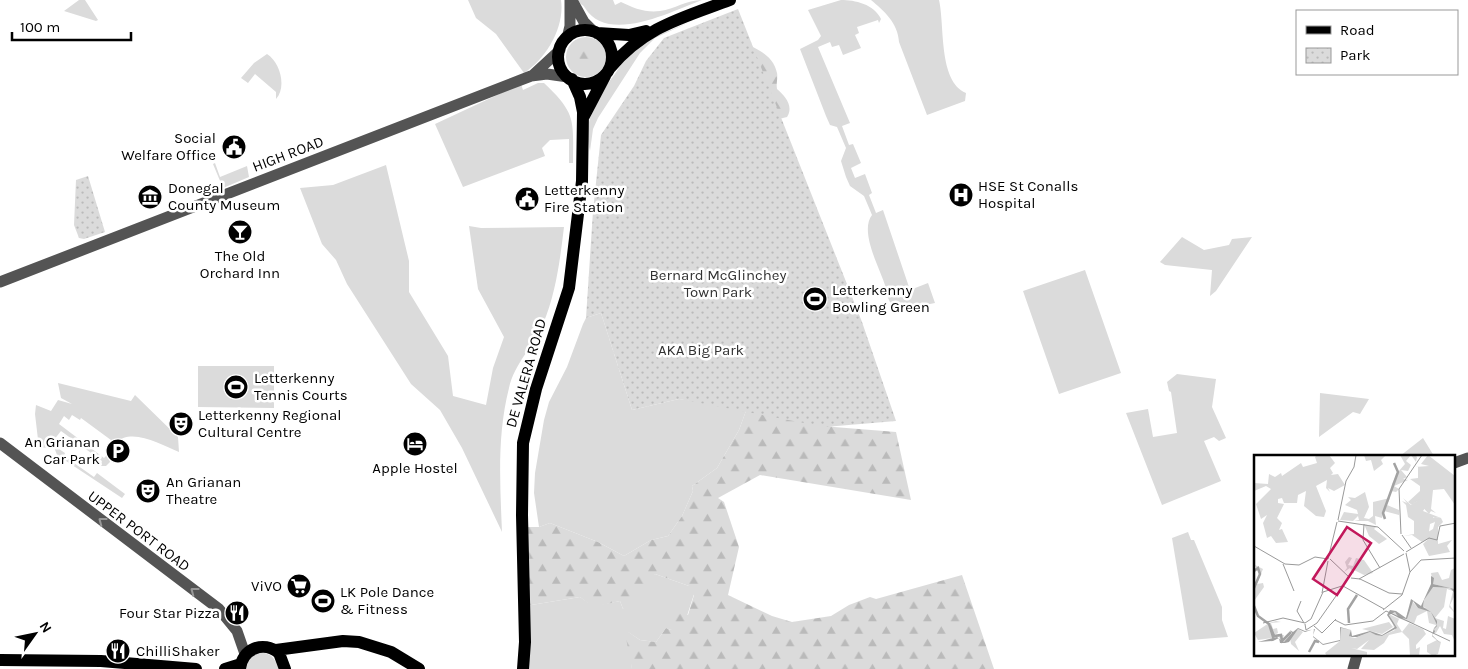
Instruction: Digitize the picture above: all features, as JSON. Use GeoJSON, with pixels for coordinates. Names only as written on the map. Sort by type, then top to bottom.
{"type":"FeatureCollection","features":[{"type":"Feature","properties":{"kind":"main road"},"geometry":{"type":"LineString","coordinates":[[583,118],[581,100],[570,78],[560,66],[560,50],[567,38],[578,31],[629,35],[660,27],[730,0]]}},
{"type":"Feature","properties":{"kind":"main road"},"geometry":{"type":"LineString","coordinates":[[570,78],[579,83],[590,83],[608,71],[631,45],[660,27]]}},
{"type":"Feature","properties":{"kind":"main road"},"geometry":{"type":"LineString","coordinates":[[583,118],[608,71],[612,58],[607,41],[595,32]]}},
{"type":"Feature","properties":{"kind":"main road","name":"DE VALERA ROAD"},"geometry":{"type":"LineString","coordinates":[[523,669],[525,642],[522,541],[523,443],[536,389],[569,288],[582,181],[583,118]]}},
{"type":"Feature","properties":{"kind":"main road"},"geometry":{"type":"LineString","coordinates":[[225,669],[242,662],[259,647],[276,650],[344,641],[366,644],[391,652],[419,669]]}},
{"type":"Feature","properties":{"kind":"main road"},"geometry":{"type":"LineString","coordinates":[[285,669],[300,653],[316,646]]}},
{"type":"Feature","properties":{"kind":"main road"},"geometry":{"type":"LineString","coordinates":[[276,650],[282,657],[285,669]]}},
{"type":"Feature","properties":{"kind":"main road"},"geometry":{"type":"LineString","coordinates":[[0,660],[101,661],[196,669]]}},
{"type":"Feature","properties":{"kind":"street"},"geometry":{"type":"LineString","coordinates":[[571,0],[584,22],[595,32]]}},
{"type":"Feature","properties":{"kind":"street"},"geometry":{"type":"LineString","coordinates":[[567,38],[571,22],[571,0]]}},
{"type":"Feature","properties":{"kind":"street"},"geometry":{"type":"LineString","coordinates":[[531,76],[560,50]]}},
{"type":"Feature","properties":{"kind":"street"},"geometry":{"type":"LineString","coordinates":[[531,76],[547,74],[570,78]]}},
{"type":"Feature","properties":{"kind":"street","name":"HIGH ROAD"},"geometry":{"type":"LineString","coordinates":[[0,282],[531,76]]}},
{"type":"Feature","properties":{"kind":"street","name":"UPPER PORT ROAD"},"geometry":{"type":"LineString","coordinates":[[0,443],[219,609],[237,631],[242,662]]}},
{"type":"Feature","properties":{"kind":"street"},"geometry":{"type":"LineString","coordinates":[[1456,462],[1468,458]]}},
{"type":"Feature","properties":{"kind":"street"},"geometry":{"type":"LineString","coordinates":[[1353,669],[1357,656]]}},
{"type":"Feature","properties":{"kind":"green space"},"geometry":{"type":"Polygon","coordinates":[[[79,0],[85,0],[98,20],[64,11],[79,0]]]}},
{"type":"Feature","properties":{"kind":"green space"},"geometry":{"type":"Polygon","coordinates":[[[468,0],[561,0],[560,21],[557,31],[546,51],[524,73],[496,34],[476,18],[468,0]]]}},
{"type":"Feature","properties":{"kind":"green space"},"geometry":{"type":"Polygon","coordinates":[[[578,0],[613,0],[615,5],[621,2],[640,10],[655,11],[665,10],[691,1],[702,0],[658,17],[624,25],[609,24],[595,19],[578,0]]]}},
{"type":"Feature","properties":{"kind":"green space"},"geometry":{"type":"Polygon","coordinates":[[[841,0],[858,2],[869,6],[881,19],[879,23],[878,20],[857,27],[859,33],[855,35],[861,48],[843,55],[839,45],[832,47],[830,42],[818,47],[850,123],[842,126],[849,145],[853,144],[861,163],[851,168],[855,178],[865,174],[872,193],[869,195],[876,213],[883,210],[910,290],[928,283],[935,303],[894,311],[884,289],[886,288],[869,240],[869,222],[872,215],[864,196],[850,186],[846,177],[841,161],[846,148],[837,127],[830,125],[800,49],[818,40],[821,36],[808,10],[841,0]]]}},
{"type":"Feature","properties":{"kind":"green space"},"geometry":{"type":"Polygon","coordinates":[[[871,0],[939,0],[947,65],[957,87],[966,93],[965,101],[927,115],[899,42],[896,29],[885,13],[871,0]]]}},
{"type":"Feature","properties":{"kind":"green space","name":"Bernard McGlinchey Town Park"},"geometry":{"type":"Polygon","coordinates":[[[738,9],[862,322],[896,421],[825,427],[679,399],[632,410],[601,313],[586,318],[593,211],[601,135],[634,86],[646,61],[664,38],[738,9]]]}},
{"type":"Feature","properties":{"kind":"green space"},"geometry":{"type":"Polygon","coordinates":[[[692,21],[655,38],[640,53],[598,118],[593,129],[590,151],[588,130],[593,110],[602,92],[626,58],[647,41],[692,21]]]}},
{"type":"Feature","properties":{"kind":"green space"},"geometry":{"type":"Polygon","coordinates":[[[590,37],[597,40],[603,46],[606,57],[605,65],[597,74],[590,77],[582,77],[575,74],[567,65],[566,53],[569,46],[578,38],[590,37]]]}},
{"type":"Feature","properties":{"kind":"green space"},"geometry":{"type":"Polygon","coordinates":[[[746,43],[765,54],[775,67],[777,89],[786,98],[790,109],[787,117],[779,119],[746,43]]]}},
{"type":"Feature","properties":{"kind":"green space"},"geometry":{"type":"Polygon","coordinates":[[[584,49],[590,49],[595,54],[593,63],[584,65],[579,60],[579,54],[584,49]]]}},
{"type":"Feature","properties":{"kind":"green space"},"geometry":{"type":"Polygon","coordinates":[[[267,54],[272,58],[280,75],[281,88],[276,99],[276,92],[255,74],[248,83],[241,78],[254,63],[267,54]]]}},
{"type":"Feature","properties":{"kind":"green space"},"geometry":{"type":"Polygon","coordinates":[[[538,83],[544,83],[568,111],[573,127],[573,163],[569,163],[569,139],[550,140],[542,148],[545,156],[463,187],[435,124],[521,84],[523,90],[538,83]]]}},
{"type":"Feature","properties":{"kind":"green space"},"geometry":{"type":"Polygon","coordinates":[[[215,163],[220,177],[247,166],[249,177],[223,188],[213,164],[215,163]]]}},
{"type":"Feature","properties":{"kind":"green space"},"geometry":{"type":"Polygon","coordinates":[[[386,165],[409,261],[409,292],[448,356],[453,396],[486,405],[493,368],[504,337],[478,289],[469,226],[481,228],[564,227],[557,276],[551,300],[539,332],[515,371],[505,406],[500,459],[502,532],[462,448],[440,410],[411,384],[347,284],[336,260],[322,244],[300,188],[333,185],[386,165]]]}},
{"type":"Feature","properties":{"kind":"green space"},"geometry":{"type":"Polygon","coordinates":[[[88,176],[105,232],[84,239],[79,238],[74,225],[76,180],[88,176]]]}},
{"type":"Feature","properties":{"kind":"green space"},"geometry":{"type":"Polygon","coordinates":[[[1182,237],[1204,250],[1229,245],[1232,239],[1252,237],[1216,291],[1210,296],[1212,270],[1165,265],[1160,262],[1182,237]]]}},
{"type":"Feature","properties":{"kind":"green space"},"geometry":{"type":"Polygon","coordinates":[[[1085,270],[1121,373],[1059,394],[1023,291],[1085,270]]]}},
{"type":"Feature","properties":{"kind":"green space"},"geometry":{"type":"Polygon","coordinates":[[[601,313],[632,410],[679,399],[747,408],[739,430],[717,468],[692,486],[693,491],[682,516],[668,536],[651,540],[624,556],[598,542],[550,523],[539,527],[534,493],[535,473],[549,402],[567,367],[586,318],[601,313]]]}},
{"type":"Feature","properties":{"kind":"green space","name":"Letterkenny Tennis Courts"},"geometry":{"type":"Polygon","coordinates":[[[198,366],[274,366],[274,408],[198,407],[198,366]]]}},
{"type":"Feature","properties":{"kind":"green space"},"geometry":{"type":"Polygon","coordinates":[[[1177,374],[1216,379],[1212,407],[1226,438],[1219,441],[1214,437],[1204,441],[1221,481],[1162,505],[1126,413],[1148,409],[1153,437],[1177,433],[1171,392],[1167,382],[1177,374]]]}},
{"type":"Feature","properties":{"kind":"green space"},"geometry":{"type":"Polygon","coordinates":[[[58,383],[131,401],[135,395],[178,437],[179,452],[146,438],[122,438],[115,443],[81,418],[80,420],[72,415],[69,420],[64,416],[59,424],[104,458],[108,454],[110,462],[106,466],[100,466],[102,461],[61,431],[53,441],[57,444],[56,447],[65,453],[64,456],[94,477],[97,473],[125,494],[122,498],[57,455],[54,447],[39,448],[35,414],[36,405],[51,411],[58,400],[72,404],[61,398],[58,383]]]}},
{"type":"Feature","properties":{"kind":"green space"},"geometry":{"type":"Polygon","coordinates":[[[1320,393],[1369,399],[1360,414],[1353,412],[1319,437],[1320,393]]]}},
{"type":"Feature","properties":{"kind":"green space"},"geometry":{"type":"Polygon","coordinates":[[[747,408],[834,427],[896,432],[911,500],[760,475],[718,498],[724,502],[739,547],[728,595],[772,616],[792,622],[831,616],[849,605],[870,597],[876,599],[962,575],[994,669],[632,669],[626,638],[627,631],[640,640],[656,642],[666,628],[671,630],[675,611],[688,615],[694,595],[689,592],[689,586],[655,574],[646,596],[623,609],[620,601],[593,607],[580,597],[525,606],[522,527],[539,527],[550,523],[598,542],[624,556],[651,540],[668,536],[682,516],[693,491],[692,486],[717,468],[739,430],[747,408]]]}},
{"type":"Feature","properties":{"kind":"green space"},"geometry":{"type":"Polygon","coordinates":[[[1423,438],[1433,455],[1401,455],[1423,438]]]}},
{"type":"Feature","properties":{"kind":"green space"},"geometry":{"type":"Polygon","coordinates":[[[1188,532],[1191,540],[1194,540],[1222,607],[1222,620],[1228,637],[1189,640],[1172,538],[1188,532]]]}},
{"type":"Feature","properties":{"kind":"green space"},"geometry":{"type":"Polygon","coordinates":[[[655,574],[689,586],[694,594],[687,616],[671,630],[666,628],[656,642],[640,640],[628,632],[632,669],[523,669],[525,606],[580,597],[593,606],[620,601],[623,609],[655,574]]]}},
{"type":"Feature","properties":{"kind":"green space"},"geometry":{"type":"Polygon","coordinates":[[[259,652],[272,657],[279,669],[246,669],[249,658],[259,652]]]}},
{"type":"Feature","properties":{"kind":"place","name":"Social Welfare Office"},"geometry":{"type":"Point","coordinates":[234,147]}},
{"type":"Feature","properties":{"kind":"place","name":"HSE St Conalls Hospital"},"geometry":{"type":"Point","coordinates":[961,195]}},
{"type":"Feature","properties":{"kind":"place","name":"Donegal County Museum"},"geometry":{"type":"Point","coordinates":[150,197]}},
{"type":"Feature","properties":{"kind":"place","name":"Letterkenny Fire Station"},"geometry":{"type":"Point","coordinates":[527,199]}},
{"type":"Feature","properties":{"kind":"place","name":"The Old Orchard Inn"},"geometry":{"type":"Point","coordinates":[240,232]}},
{"type":"Feature","properties":{"kind":"place","name":"Letterkenny Bowling Green"},"geometry":{"type":"Point","coordinates":[815,299]}},
{"type":"Feature","properties":{"kind":"place","name":"Letterkenny Tennis Courts"},"geometry":{"type":"Point","coordinates":[236,387]}},
{"type":"Feature","properties":{"kind":"place","name":"Letterkenny Regional Cultural Centre"},"geometry":{"type":"Point","coordinates":[181,424]}},
{"type":"Feature","properties":{"kind":"place","name":"Apple Hostel"},"geometry":{"type":"Point","coordinates":[415,444]}},
{"type":"Feature","properties":{"kind":"place","name":"An Grianan Car Park"},"geometry":{"type":"Point","coordinates":[118,451]}},
{"type":"Feature","properties":{"kind":"place","name":"An Grianan Theatre"},"geometry":{"type":"Point","coordinates":[148,491]}},
{"type":"Feature","properties":{"kind":"place","name":"ViVO"},"geometry":{"type":"Point","coordinates":[299,586]}},
{"type":"Feature","properties":{"kind":"place","name":"LK Pole Dance & Fitness"},"geometry":{"type":"Point","coordinates":[323,601]}},
{"type":"Feature","properties":{"kind":"place","name":"Four Star Pizza"},"geometry":{"type":"Point","coordinates":[237,613]}},
{"type":"Feature","properties":{"kind":"place","name":"ChilliShaker"},"geometry":{"type":"Point","coordinates":[118,651]}},
{"type":"Feature","properties":{"kind":"park label","name":"AKA Big Park"},"geometry":{"type":"Point","coordinates":[701,350]}}]}
